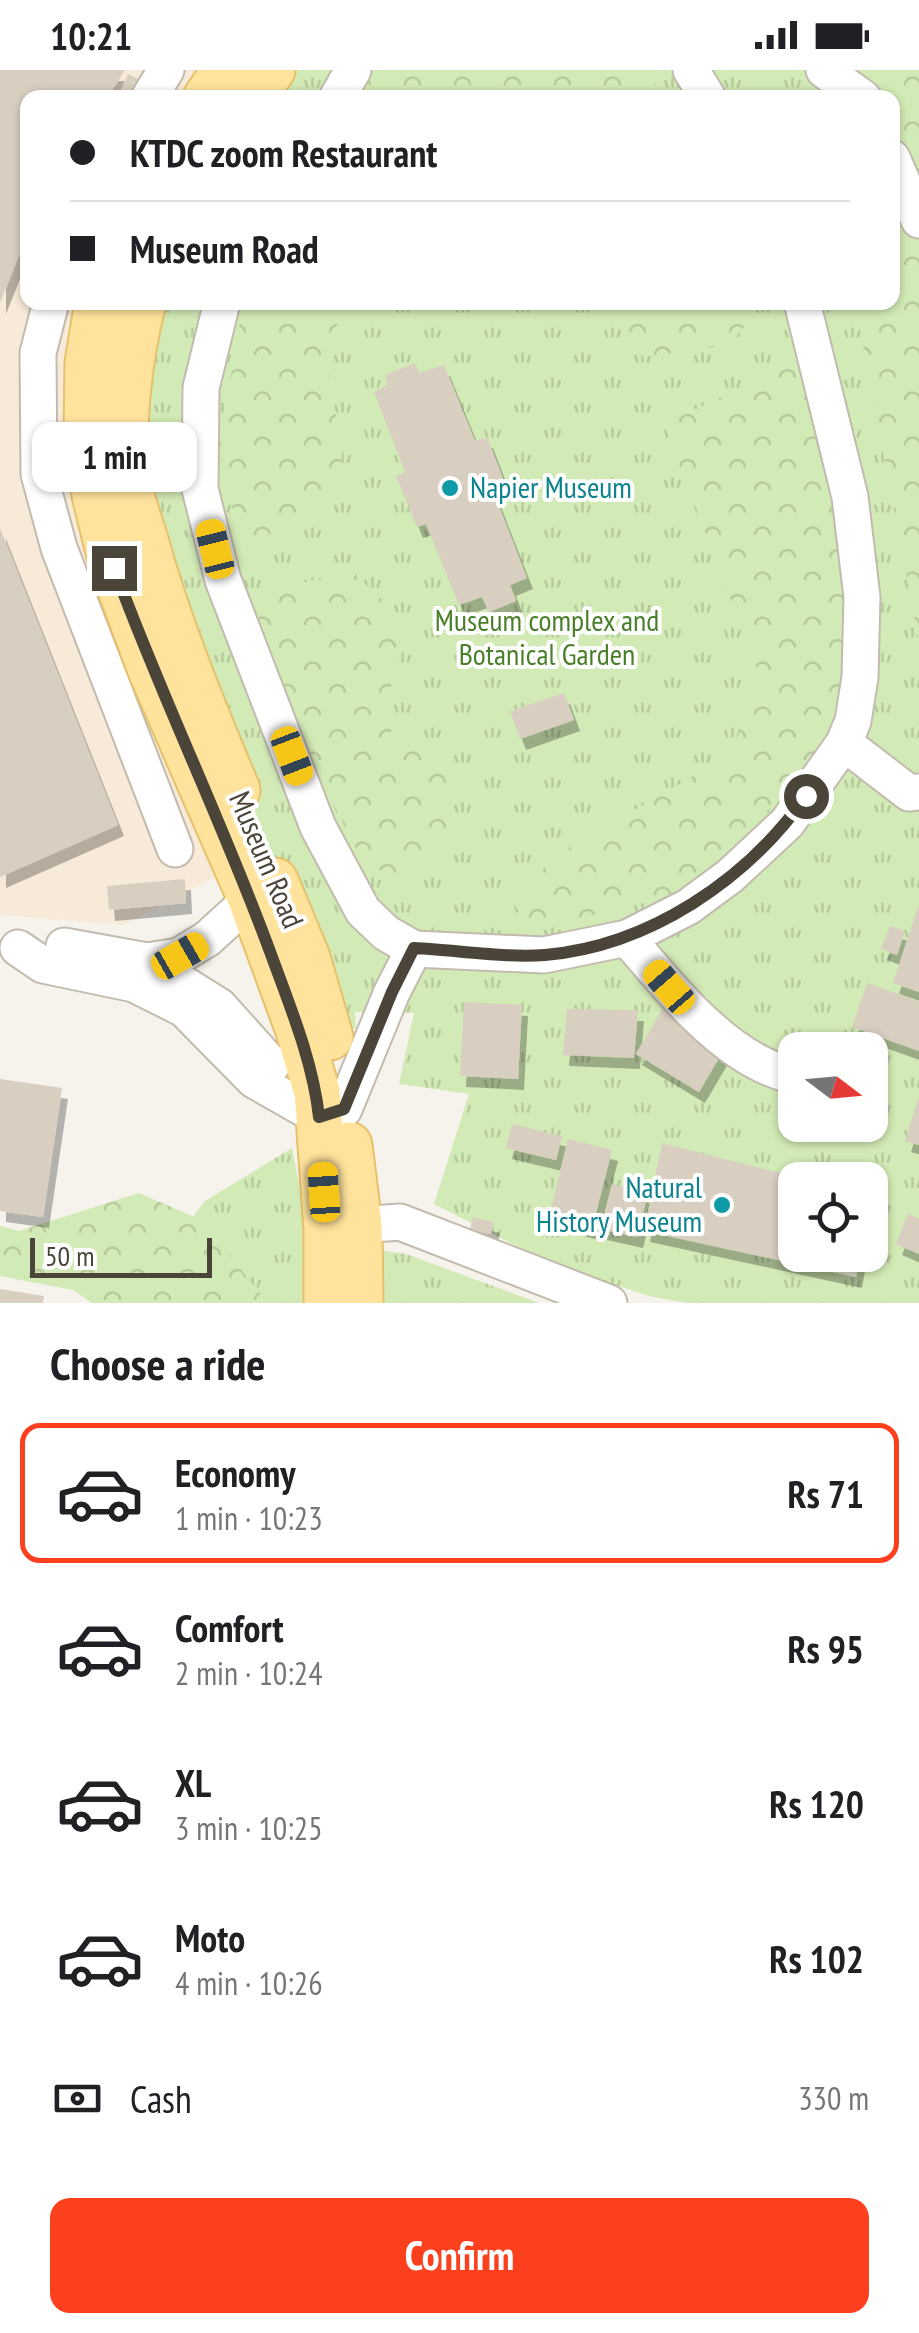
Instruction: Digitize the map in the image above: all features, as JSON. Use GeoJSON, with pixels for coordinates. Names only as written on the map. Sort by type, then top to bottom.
{"type":"FeatureCollection","features":[{"type":"Feature","properties":{"kind":"main road"},"geometry":{"type":"LineString","coordinates":[[218,84],[272,70]]}},
{"type":"Feature","properties":{"kind":"main road","name":"Museum Road"},"geometry":{"type":"LineString","coordinates":[[97,310],[88,363],[87,416],[113,492],[155,580],[193,685],[308,958],[328,1028],[327,1303]]}},
{"type":"Feature","properties":{"kind":"main road","name":"Museum Road"},"geometry":{"type":"LineString","coordinates":[[141,310],[128,400],[128,478],[113,492],[114,568],[151,670],[251,899],[327,1106],[359,1224],[360,1303]]}},
{"type":"Feature","properties":{"kind":"street"},"geometry":{"type":"LineString","coordinates":[[824,70],[852,90]]}},
{"type":"Feature","properties":{"kind":"street"},"geometry":{"type":"LineString","coordinates":[[900,176],[919,220]]}},
{"type":"Feature","properties":{"kind":"street"},"geometry":{"type":"LineString","coordinates":[[50,310],[38,353],[39,474],[59,548],[175,849]]}},
{"type":"Feature","properties":{"kind":"street"},"geometry":{"type":"LineString","coordinates":[[220,310],[201,388],[200,489],[223,580],[318,827],[363,911],[386,933],[414,948],[544,955],[626,938],[688,907],[730,876],[788,822],[844,743],[853,721],[860,678],[862,597],[850,498],[804,310]]}},
{"type":"Feature","properties":{"kind":"street"},"geometry":{"type":"LineString","coordinates":[[844,743],[909,793],[919,792]]}},
{"type":"Feature","properties":{"kind":"street"},"geometry":{"type":"LineString","coordinates":[[6,949],[49,943],[147,961],[180,956],[208,939],[251,899]]}},
{"type":"Feature","properties":{"kind":"street"},"geometry":{"type":"LineString","coordinates":[[626,938],[690,1012],[768,1071],[778,1073]]}},
{"type":"Feature","properties":{"kind":"street"},"geometry":{"type":"LineString","coordinates":[[327,1106],[414,948]]}},
{"type":"Feature","properties":{"kind":"street"},"geometry":{"type":"LineString","coordinates":[[6,949],[42,966],[134,984],[184,1009],[254,1080],[327,1106]]}},
{"type":"Feature","properties":{"kind":"street"},"geometry":{"type":"LineString","coordinates":[[147,961],[219,1006],[273,1066],[327,1106]]}},
{"type":"Feature","properties":{"kind":"street"},"geometry":{"type":"LineString","coordinates":[[359,1224],[400,1222],[610,1303]]}},
{"type":"Feature","properties":{"kind":"shaded area"},"geometry":{"type":"Polygon","coordinates":[[[0,70],[208,70],[193,90],[20,90],[20,310],[74,310],[66,419],[88,572],[217,876],[123,925],[0,915],[0,70]]]}},
{"type":"Feature","properties":{"kind":"green space","name":"Museum complex and Botanical Garden"},"geometry":{"type":"Polygon","coordinates":[[[279,70],[919,70],[919,1303],[687,1303],[649,1296],[552,1264],[434,1204],[469,1094],[399,1084],[414,1013],[355,1012],[356,1028],[336,1035],[316,967],[165,598],[132,404],[149,310],[900,310],[900,90],[264,90],[279,70]]]}},
{"type":"Feature","properties":{"kind":"green space"},"geometry":{"type":"Polygon","coordinates":[[[374,70],[646,70],[659,90],[362,90],[374,70]]]}},
{"type":"Feature","properties":{"kind":"green space"},"geometry":{"type":"Polygon","coordinates":[[[828,70],[919,70],[919,642],[856,310],[900,310],[900,90],[812,90],[828,70]]]}},
{"type":"Feature","properties":{"kind":"green space"},"geometry":{"type":"Polygon","coordinates":[[[242,310],[363,310],[346,315],[324,340],[344,487],[255,543],[239,539],[219,449],[242,310]]]}},
{"type":"Feature","properties":{"kind":"green space"},"geometry":{"type":"Polygon","coordinates":[[[627,310],[756,310],[729,345],[643,357],[621,325],[627,310]]]}},
{"type":"Feature","properties":{"kind":"green space"},"geometry":{"type":"Polygon","coordinates":[[[789,366],[809,381],[851,603],[838,705],[816,764],[682,893],[531,931],[514,904],[553,857],[728,756],[763,684],[664,424],[789,366]]]}},
{"type":"Feature","properties":{"kind":"green space"},"geometry":{"type":"Polygon","coordinates":[[[352,571],[396,613],[398,667],[386,699],[393,744],[442,759],[453,822],[417,876],[366,868],[294,727],[257,626],[262,612],[281,592],[352,571]]]}},
{"type":"Feature","properties":{"kind":"green space"},"geometry":{"type":"Polygon","coordinates":[[[292,1148],[306,1223],[306,1303],[127,1303],[205,1201],[292,1148]]]}},
{"type":"Feature","properties":{"kind":"green space"},"geometry":{"type":"Polygon","coordinates":[[[139,1193],[201,1220],[261,1295],[262,1303],[92,1303],[73,1290],[0,1276],[0,1226],[19,1231],[139,1193]]]}},
{"type":"Feature","properties":{"kind":"green space"},"geometry":{"type":"Polygon","coordinates":[[[373,1249],[406,1254],[539,1303],[372,1303],[373,1249]]]}},
{"type":"Feature","properties":{"kind":"building"},"geometry":{"type":"Polygon","coordinates":[[[0,70],[125,70],[112,90],[20,90],[20,253],[0,303],[0,70]]]}},
{"type":"Feature","properties":{"kind":"building"},"geometry":{"type":"Polygon","coordinates":[[[128,74],[149,84],[147,90],[121,90],[128,74]]]}},
{"type":"Feature","properties":{"kind":"building","name":"Napier Museum"},"geometry":{"type":"Polygon","coordinates":[[[415,363],[419,373],[444,365],[475,441],[487,437],[505,484],[493,491],[527,578],[510,585],[516,601],[489,612],[482,597],[459,605],[426,524],[417,527],[396,476],[405,472],[374,392],[387,385],[385,375],[415,363]]]}},
{"type":"Feature","properties":{"kind":"building"},"geometry":{"type":"Polygon","coordinates":[[[0,528],[118,825],[0,877],[0,528]]]}},
{"type":"Feature","properties":{"kind":"building"},"geometry":{"type":"Polygon","coordinates":[[[564,693],[574,720],[520,739],[510,711],[564,693]]]}},
{"type":"Feature","properties":{"kind":"building"},"geometry":{"type":"Polygon","coordinates":[[[185,879],[186,903],[109,910],[107,886],[185,879]]]}},
{"type":"Feature","properties":{"kind":"building"},"geometry":{"type":"Polygon","coordinates":[[[919,907],[919,992],[893,983],[919,907]]]}},
{"type":"Feature","properties":{"kind":"building"},"geometry":{"type":"Polygon","coordinates":[[[890,926],[905,931],[897,955],[881,949],[890,926]]]}},
{"type":"Feature","properties":{"kind":"building"},"geometry":{"type":"Polygon","coordinates":[[[867,983],[919,1001],[919,1051],[888,1040],[888,1032],[866,1032],[852,1027],[867,983]]]}},
{"type":"Feature","properties":{"kind":"building"},"geometry":{"type":"Polygon","coordinates":[[[464,1002],[522,1005],[518,1079],[460,1076],[464,1002]]]}},
{"type":"Feature","properties":{"kind":"building"},"geometry":{"type":"Polygon","coordinates":[[[663,1008],[726,1046],[699,1092],[636,1054],[663,1008]]]}},
{"type":"Feature","properties":{"kind":"building"},"geometry":{"type":"Polygon","coordinates":[[[567,1009],[638,1010],[634,1058],[563,1055],[567,1009]]]}},
{"type":"Feature","properties":{"kind":"building"},"geometry":{"type":"Polygon","coordinates":[[[0,1079],[62,1088],[43,1217],[0,1211],[0,1079]]]}},
{"type":"Feature","properties":{"kind":"building"},"geometry":{"type":"Polygon","coordinates":[[[919,1099],[919,1145],[905,1141],[919,1099]]]}},
{"type":"Feature","properties":{"kind":"building"},"geometry":{"type":"Polygon","coordinates":[[[512,1124],[562,1136],[556,1160],[506,1148],[512,1124]]]}},
{"type":"Feature","properties":{"kind":"building"},"geometry":{"type":"Polygon","coordinates":[[[568,1139],[612,1150],[592,1229],[549,1217],[568,1139]]]}},
{"type":"Feature","properties":{"kind":"building","name":"Natural History Museum"},"geometry":{"type":"Polygon","coordinates":[[[662,1143],[778,1173],[778,1260],[644,1231],[662,1143]]]}},
{"type":"Feature","properties":{"kind":"building"},"geometry":{"type":"Polygon","coordinates":[[[612,1184],[648,1193],[637,1237],[601,1229],[612,1184]]]}},
{"type":"Feature","properties":{"kind":"building"},"geometry":{"type":"Polygon","coordinates":[[[908,1214],[919,1219],[919,1254],[896,1244],[908,1214]]]}},
{"type":"Feature","properties":{"kind":"building"},"geometry":{"type":"Polygon","coordinates":[[[473,1217],[494,1222],[491,1234],[470,1230],[473,1217]]]}},
{"type":"Feature","properties":{"kind":"building"},"geometry":{"type":"Polygon","coordinates":[[[0,1289],[44,1296],[43,1303],[0,1303],[0,1289]]]}},
{"type":"Feature","properties":{"kind":"place","name":"Napier Museum"},"geometry":{"type":"Point","coordinates":[450,488]}},
{"type":"Feature","properties":{"kind":"place","name":"Natural History Museum"},"geometry":{"type":"Point","coordinates":[722,1205]}},
{"type":"Feature","properties":{"kind":"route"},"geometry":{"type":"LineString","coordinates":[[114,568],[151,670],[251,899],[298,1028],[319,1117],[344,1109],[414,948],[544,955],[626,938],[688,907],[730,876],[788,822],[806,796]]}}]}
